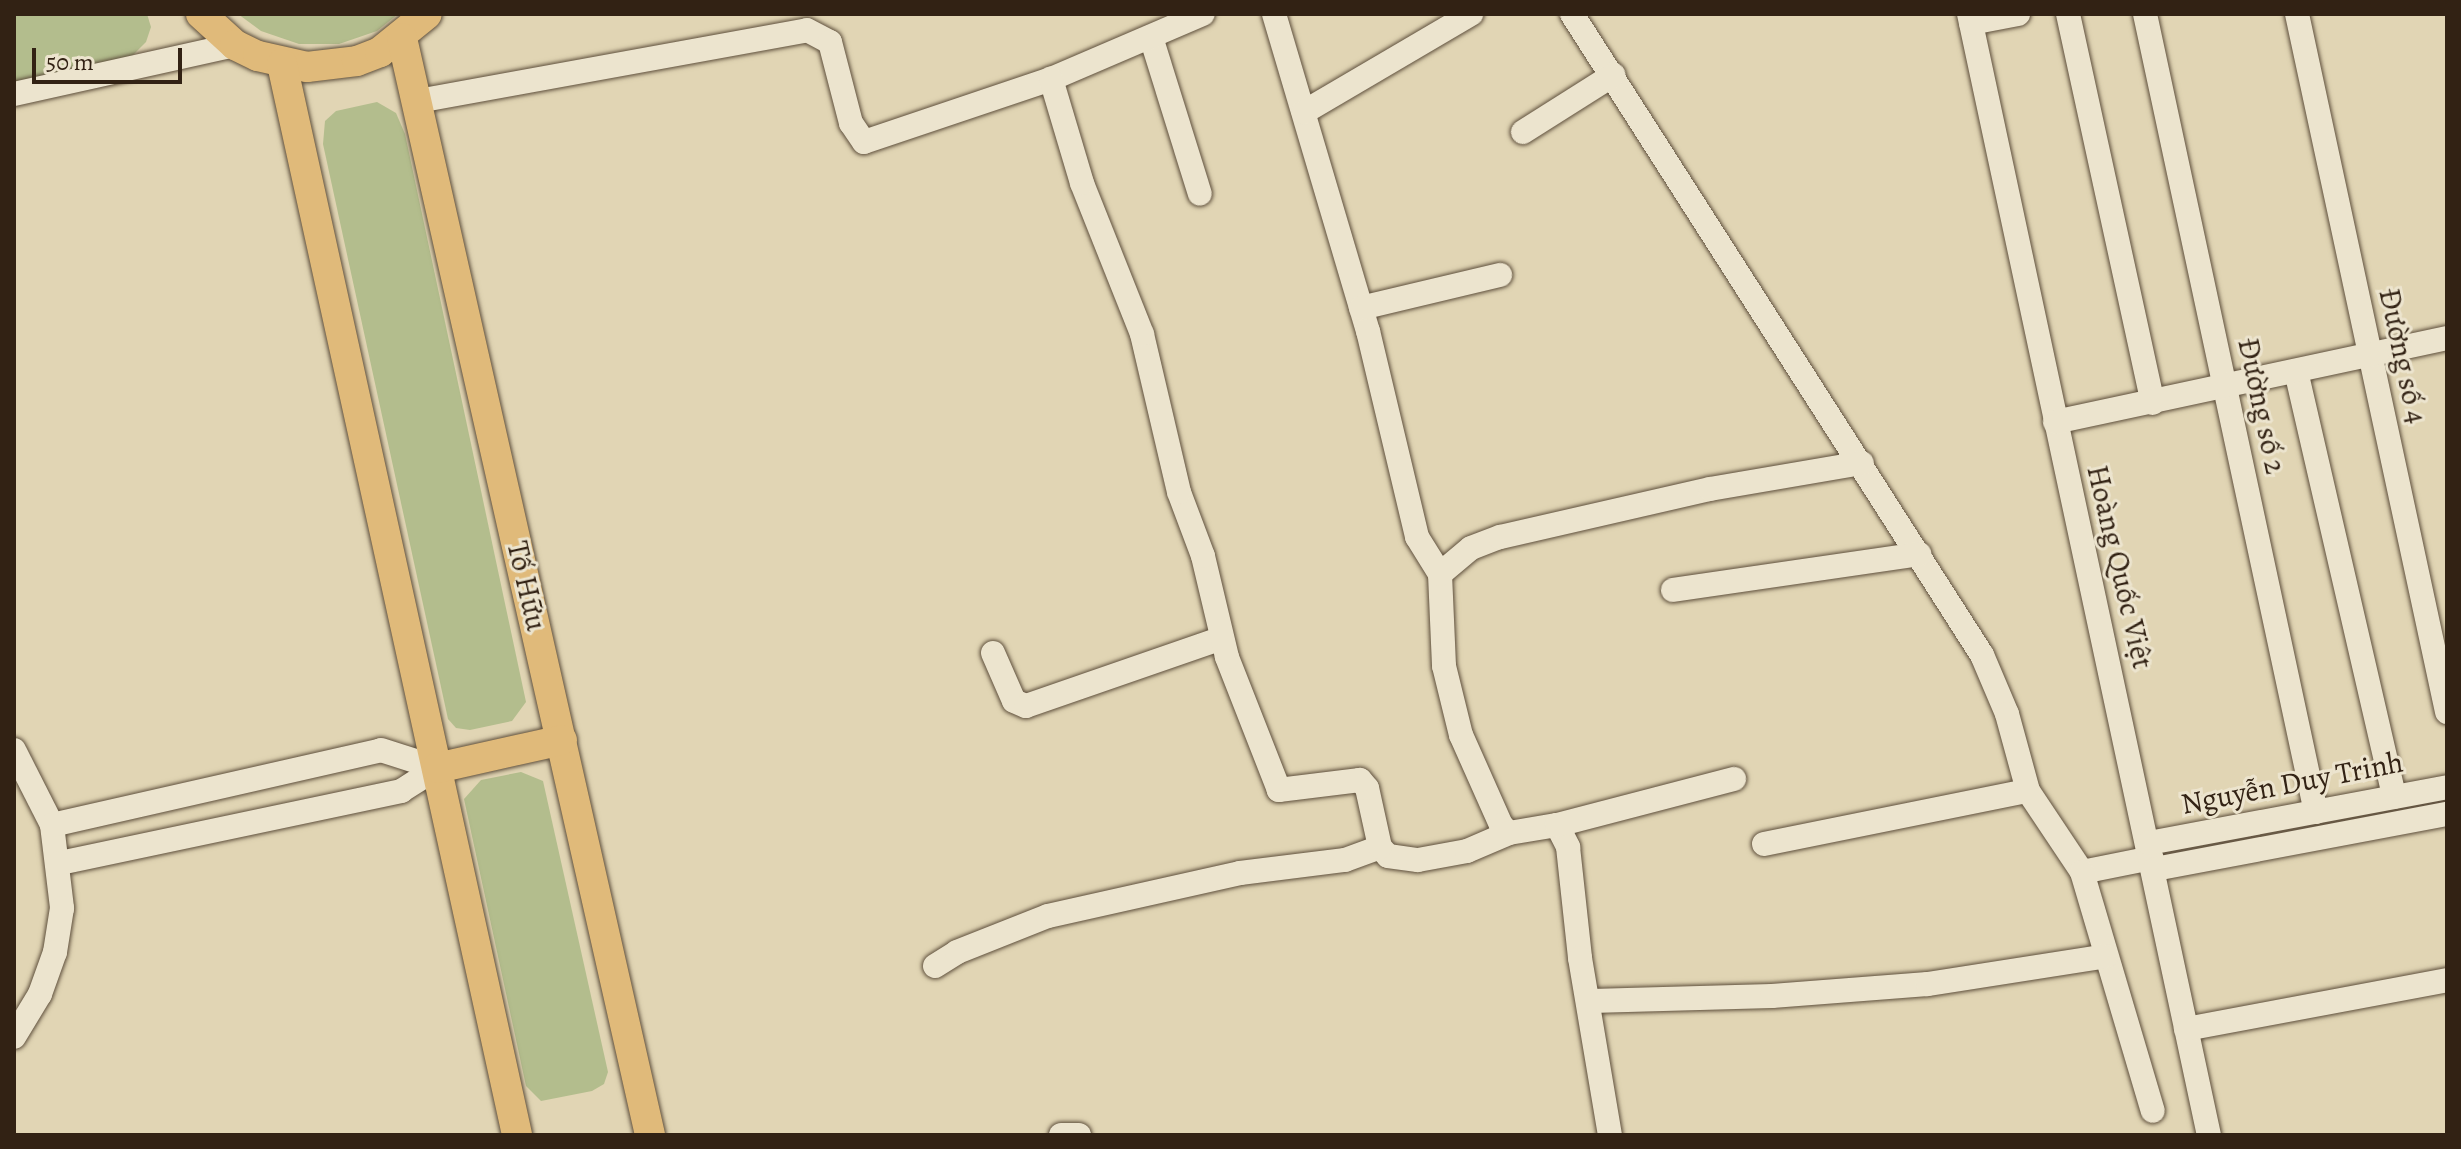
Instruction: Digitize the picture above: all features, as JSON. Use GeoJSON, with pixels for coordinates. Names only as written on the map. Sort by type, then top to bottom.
{"type":"FeatureCollection","features":[{"type":"Feature","properties":{"kind":"main road"},"geometry":{"type":"LineString","coordinates":[[201,14],[235,45],[282,64],[307,67],[357,61],[402,38],[427,14]]}},
{"type":"Feature","properties":{"kind":"main road","name":"Tố Hữu"},"geometry":{"type":"LineString","coordinates":[[402,38],[650,1135]]}},
{"type":"Feature","properties":{"kind":"main road"},"geometry":{"type":"LineString","coordinates":[[282,64],[517,1135]]}},
{"type":"Feature","properties":{"kind":"main road"},"geometry":{"type":"LineString","coordinates":[[437,768],[562,740]]}},
{"type":"Feature","properties":{"kind":"street"},"geometry":{"type":"LineString","coordinates":[[418,101],[807,30],[830,42],[851,123],[864,142],[1051,79],[1203,14]]}},
{"type":"Feature","properties":{"kind":"street"},"geometry":{"type":"LineString","coordinates":[[1274,14],[1361,308],[1417,537],[1440,574],[1444,666],[1461,735],[1487,799],[1509,833]]}},
{"type":"Feature","properties":{"kind":"street"},"geometry":{"type":"LineString","coordinates":[[1304,112],[1471,14]]}},
{"type":"Feature","properties":{"kind":"street"},"geometry":{"type":"LineString","coordinates":[[1572,14],[1862,463],[1989,669],[2028,791],[2082,872],[2153,1111]]}},
{"type":"Feature","properties":{"kind":"street"},"geometry":{"type":"LineString","coordinates":[[1970,18],[2018,14]]}},
{"type":"Feature","properties":{"kind":"street"},"geometry":{"type":"LineString","coordinates":[[2068,14],[2153,403]]}},
{"type":"Feature","properties":{"kind":"street","name":"Đường số 2"},"geometry":{"type":"LineString","coordinates":[[2145,14],[2316,812]]}},
{"type":"Feature","properties":{"kind":"street","name":"Đường số 4"},"geometry":{"type":"LineString","coordinates":[[2297,14],[2447,712]]}},
{"type":"Feature","properties":{"kind":"street","name":"Hoàng Quốc Việt"},"geometry":{"type":"LineString","coordinates":[[1970,18],[2055,422],[2152,857],[2209,1135]]}},
{"type":"Feature","properties":{"kind":"street"},"geometry":{"type":"LineString","coordinates":[[1151,37],[1200,194]]}},
{"type":"Feature","properties":{"kind":"street"},"geometry":{"type":"LineString","coordinates":[[14,94],[235,45]]}},
{"type":"Feature","properties":{"kind":"street"},"geometry":{"type":"LineString","coordinates":[[1523,132],[1613,75]]}},
{"type":"Feature","properties":{"kind":"street"},"geometry":{"type":"LineString","coordinates":[[1051,79],[1082,183],[1142,334],[1179,492],[1203,556],[1222,638],[1279,790],[1360,780],[1367,788],[1380,847],[1388,856],[1418,860],[1467,851],[1509,833],[1557,825],[1734,779]]}},
{"type":"Feature","properties":{"kind":"street"},"geometry":{"type":"LineString","coordinates":[[1361,308],[1500,275]]}},
{"type":"Feature","properties":{"kind":"street"},"geometry":{"type":"LineString","coordinates":[[2055,422],[2226,388],[2370,354],[2446,342]]}},
{"type":"Feature","properties":{"kind":"street"},"geometry":{"type":"LineString","coordinates":[[2296,371],[2394,797]]}},
{"type":"Feature","properties":{"kind":"street"},"geometry":{"type":"LineString","coordinates":[[1440,574],[1471,548],[1500,537],[1710,489],[1862,463]]}},
{"type":"Feature","properties":{"kind":"street"},"geometry":{"type":"LineString","coordinates":[[1673,590],[1919,554]]}},
{"type":"Feature","properties":{"kind":"street"},"geometry":{"type":"LineString","coordinates":[[993,653],[1014,701],[1026,706],[1222,638]]}},
{"type":"Feature","properties":{"kind":"street"},"geometry":{"type":"LineString","coordinates":[[14,750],[36,784],[52,825],[60,863],[62,908],[55,952],[40,994],[14,1037]]}},
{"type":"Feature","properties":{"kind":"street"},"geometry":{"type":"LineString","coordinates":[[52,825],[381,750],[437,768]]}},
{"type":"Feature","properties":{"kind":"street"},"geometry":{"type":"LineString","coordinates":[[60,863],[401,791],[437,768]]}},
{"type":"Feature","properties":{"kind":"street"},"geometry":{"type":"LineString","coordinates":[[290,771],[298,813]]}},
{"type":"Feature","properties":{"kind":"street","name":"Nguyễn Duy Trinh"},"geometry":{"type":"LineString","coordinates":[[2152,857],[2316,812],[2447,787]]}},
{"type":"Feature","properties":{"kind":"street"},"geometry":{"type":"LineString","coordinates":[[1764,844],[2028,791]]}},
{"type":"Feature","properties":{"kind":"street"},"geometry":{"type":"LineString","coordinates":[[150,803],[158,842]]}},
{"type":"Feature","properties":{"kind":"street","name":"Nguyễn Duy Trinh"},"geometry":{"type":"LineString","coordinates":[[2152,857],[2447,814]]}},
{"type":"Feature","properties":{"kind":"street"},"geometry":{"type":"LineString","coordinates":[[1557,825],[1571,859],[1580,958],[1591,1001],[1610,1135]]}},
{"type":"Feature","properties":{"kind":"street"},"geometry":{"type":"LineString","coordinates":[[935,966],[957,952],[1048,916],[1240,873],[1345,860],[1380,847]]}},
{"type":"Feature","properties":{"kind":"street"},"geometry":{"type":"LineString","coordinates":[[2082,872],[2152,857]]}},
{"type":"Feature","properties":{"kind":"street"},"geometry":{"type":"LineString","coordinates":[[1591,1001],[1913,985],[2106,956]]}},
{"type":"Feature","properties":{"kind":"street"},"geometry":{"type":"LineString","coordinates":[[2186,1029],[2447,980]]}},
{"type":"Feature","properties":{"kind":"street"},"geometry":{"type":"LineString","coordinates":[[1061,1135],[1079,1135]]}},
{"type":"Feature","properties":{"kind":"green space"},"geometry":{"type":"Polygon","coordinates":[[[14,14],[147,14],[151,27],[146,42],[128,60],[14,85],[14,14]]]}},
{"type":"Feature","properties":{"kind":"green space"},"geometry":{"type":"Polygon","coordinates":[[[238,14],[398,14],[377,31],[339,44],[299,44],[261,31],[238,14]]]}},
{"type":"Feature","properties":{"kind":"green space"},"geometry":{"type":"Polygon","coordinates":[[[377,102],[396,113],[405,134],[526,702],[512,721],[470,730],[456,728],[448,719],[323,144],[325,121],[336,111],[377,102]]]}},
{"type":"Feature","properties":{"kind":"green space"},"geometry":{"type":"Polygon","coordinates":[[[521,772],[543,781],[608,1072],[604,1084],[592,1091],[541,1101],[526,1086],[464,799],[481,780],[521,772]]]}}]}
